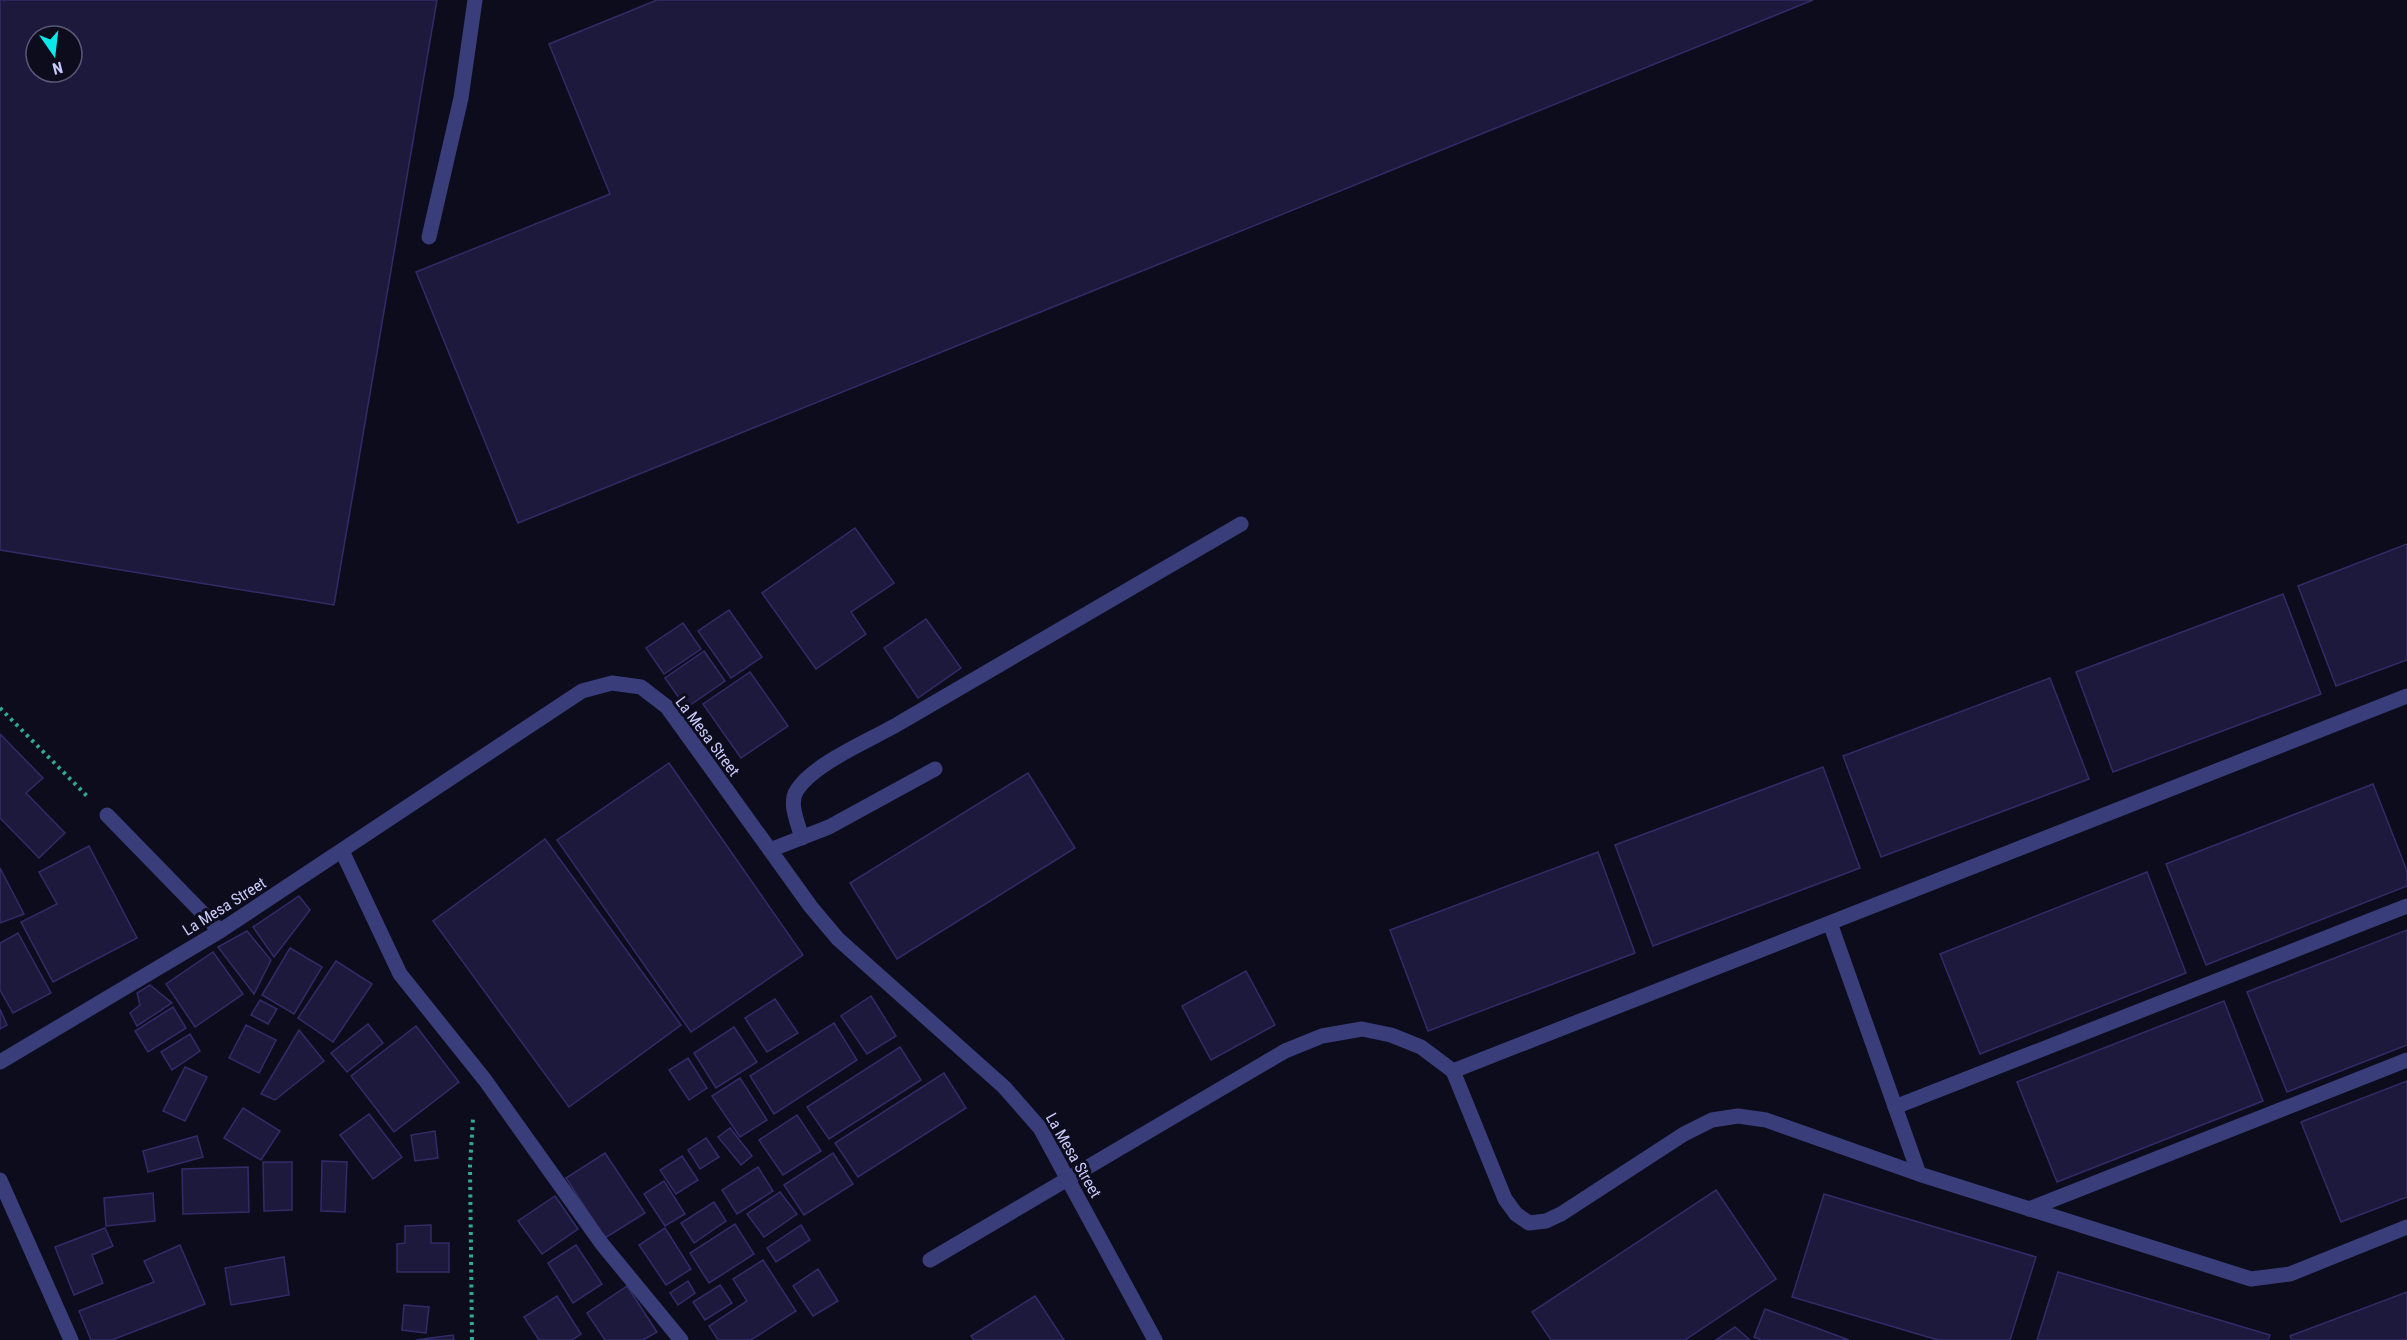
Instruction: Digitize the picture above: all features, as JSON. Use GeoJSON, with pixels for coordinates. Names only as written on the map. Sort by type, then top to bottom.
{"type":"FeatureCollection","features":[{"type":"Feature","properties":{"kind":"street"},"geometry":{"type":"LineString","coordinates":[[429,237],[461,98],[476,0]]}},
{"type":"Feature","properties":{"kind":"street"},"geometry":{"type":"LineString","coordinates":[[802,838],[792,803],[797,788],[819,768],[1241,524]]}},
{"type":"Feature","properties":{"kind":"street","name":"La Mesa Street"},"geometry":{"type":"LineString","coordinates":[[0,1062],[220,931],[582,691],[612,683],[640,687],[667,707],[811,907],[838,939],[1004,1087],[1040,1128],[1155,1340]]}},
{"type":"Feature","properties":{"kind":"street"},"geometry":{"type":"LineString","coordinates":[[1453,1071],[2406,700]]}},
{"type":"Feature","properties":{"kind":"street"},"geometry":{"type":"LineString","coordinates":[[770,850],[829,827],[935,769]]}},
{"type":"Feature","properties":{"kind":"street"},"geometry":{"type":"LineString","coordinates":[[107,815],[220,931]]}},
{"type":"Feature","properties":{"kind":"street"},"geometry":{"type":"LineString","coordinates":[[342,851],[400,974],[485,1080],[602,1244],[681,1340]]}},
{"type":"Feature","properties":{"kind":"street"},"geometry":{"type":"LineString","coordinates":[[1895,1107],[2407,906]]}},
{"type":"Feature","properties":{"kind":"street"},"geometry":{"type":"LineString","coordinates":[[1830,923],[1919,1174]]}},
{"type":"Feature","properties":{"kind":"street"},"geometry":{"type":"LineString","coordinates":[[930,1260],[1285,1051],[1322,1036],[1362,1029],[1391,1035],[1420,1047],[1453,1071],[1505,1199],[1516,1214],[1529,1223],[1546,1221],[1561,1215],[1684,1134],[1712,1120],[1738,1116],[1766,1120],[1919,1174],[2252,1279],[2290,1274],[2407,1227]]}},
{"type":"Feature","properties":{"kind":"street"},"geometry":{"type":"LineString","coordinates":[[2030,1209],[2407,1060]]}},
{"type":"Feature","properties":{"kind":"street"},"geometry":{"type":"LineString","coordinates":[[0,1180],[71,1340]]}},
{"type":"Feature","properties":{"kind":"path"},"geometry":{"type":"LineString","coordinates":[[0,708],[107,815]]}},
{"type":"Feature","properties":{"kind":"path"},"geometry":{"type":"LineString","coordinates":[[472,1340],[470,1166],[473,1120],[485,1080]]}},
{"type":"Feature","properties":{"kind":"building"},"geometry":{"type":"Polygon","coordinates":[[[0,0],[437,0],[334,605],[0,550],[0,0]]]}},
{"type":"Feature","properties":{"kind":"building"},"geometry":{"type":"Polygon","coordinates":[[[657,0],[1813,0],[518,523],[416,272],[610,194],[549,44],[657,0]]]}},
{"type":"Feature","properties":{"kind":"building"},"geometry":{"type":"Polygon","coordinates":[[[855,528],[894,583],[851,612],[866,634],[816,669],[762,593],[855,528]]]}},
{"type":"Feature","properties":{"kind":"building"},"geometry":{"type":"Polygon","coordinates":[[[2407,544],[2407,660],[2336,686],[2298,586],[2407,544]]]}},
{"type":"Feature","properties":{"kind":"building"},"geometry":{"type":"Polygon","coordinates":[[[2283,594],[2321,694],[2113,772],[2076,672],[2283,594]]]}},
{"type":"Feature","properties":{"kind":"building"},"geometry":{"type":"Polygon","coordinates":[[[729,610],[762,657],[731,678],[698,631],[729,610]]]}},
{"type":"Feature","properties":{"kind":"building"},"geometry":{"type":"Polygon","coordinates":[[[926,619],[961,668],[918,698],[884,648],[926,619]]]}},
{"type":"Feature","properties":{"kind":"building"},"geometry":{"type":"Polygon","coordinates":[[[683,623],[701,649],[664,674],[646,648],[683,623]]]}},
{"type":"Feature","properties":{"kind":"building"},"geometry":{"type":"Polygon","coordinates":[[[704,651],[725,681],[686,708],[665,678],[704,651]]]}},
{"type":"Feature","properties":{"kind":"building"},"geometry":{"type":"Polygon","coordinates":[[[750,672],[788,726],[741,758],[703,704],[750,672]]]}},
{"type":"Feature","properties":{"kind":"building"},"geometry":{"type":"Polygon","coordinates":[[[2050,678],[2089,779],[1881,857],[1843,756],[2050,678]]]}},
{"type":"Feature","properties":{"kind":"building"},"geometry":{"type":"Polygon","coordinates":[[[0,734],[43,778],[26,793],[65,833],[39,858],[0,818],[0,734]]]}},
{"type":"Feature","properties":{"kind":"building"},"geometry":{"type":"Polygon","coordinates":[[[669,763],[803,955],[691,1032],[557,840],[669,763]]]}},
{"type":"Feature","properties":{"kind":"building"},"geometry":{"type":"Polygon","coordinates":[[[1823,767],[1860,868],[1653,946],[1615,845],[1823,767]]]}},
{"type":"Feature","properties":{"kind":"building"},"geometry":{"type":"Polygon","coordinates":[[[1028,773],[1075,848],[897,959],[850,883],[1028,773]]]}},
{"type":"Feature","properties":{"kind":"building"},"geometry":{"type":"Polygon","coordinates":[[[2373,784],[2407,871],[2407,886],[2206,965],[2166,864],[2373,784]]]}},
{"type":"Feature","properties":{"kind":"building"},"geometry":{"type":"Polygon","coordinates":[[[545,839],[681,1025],[569,1107],[433,921],[545,839]]]}},
{"type":"Feature","properties":{"kind":"building"},"geometry":{"type":"Polygon","coordinates":[[[89,846],[137,938],[53,982],[21,922],[57,904],[39,872],[89,846]]]}},
{"type":"Feature","properties":{"kind":"building"},"geometry":{"type":"Polygon","coordinates":[[[1598,852],[1635,953],[1428,1031],[1390,930],[1598,852]]]}},
{"type":"Feature","properties":{"kind":"building"},"geometry":{"type":"Polygon","coordinates":[[[0,868],[24,914],[0,923],[0,868]]]}},
{"type":"Feature","properties":{"kind":"building"},"geometry":{"type":"Polygon","coordinates":[[[2147,872],[2186,973],[1980,1054],[1940,954],[2147,872]]]}},
{"type":"Feature","properties":{"kind":"building"},"geometry":{"type":"Polygon","coordinates":[[[299,896],[310,910],[274,957],[253,927],[299,896]]]}},
{"type":"Feature","properties":{"kind":"building"},"geometry":{"type":"Polygon","coordinates":[[[2407,930],[2407,1045],[2287,1092],[2247,992],[2407,930]]]}},
{"type":"Feature","properties":{"kind":"building"},"geometry":{"type":"Polygon","coordinates":[[[247,931],[271,960],[254,994],[218,947],[247,931]]]}},
{"type":"Feature","properties":{"kind":"building"},"geometry":{"type":"Polygon","coordinates":[[[18,933],[51,993],[13,1013],[0,990],[0,943],[18,933]]]}},
{"type":"Feature","properties":{"kind":"building"},"geometry":{"type":"Polygon","coordinates":[[[290,948],[322,967],[294,1014],[262,995],[290,948]]]}},
{"type":"Feature","properties":{"kind":"building"},"geometry":{"type":"Polygon","coordinates":[[[213,952],[243,994],[195,1027],[166,984],[213,952]]]}},
{"type":"Feature","properties":{"kind":"building"},"geometry":{"type":"Polygon","coordinates":[[[336,961],[372,984],[333,1042],[298,1018],[336,961]]]}},
{"type":"Feature","properties":{"kind":"building"},"geometry":{"type":"Polygon","coordinates":[[[1246,971],[1275,1025],[1211,1060],[1182,1006],[1246,971]]]}},
{"type":"Feature","properties":{"kind":"building"},"geometry":{"type":"Polygon","coordinates":[[[150,985],[172,1003],[137,1026],[130,1013],[140,1005],[137,993],[150,985]]]}},
{"type":"Feature","properties":{"kind":"building"},"geometry":{"type":"Polygon","coordinates":[[[871,996],[896,1036],[867,1054],[841,1016],[871,996]]]}},
{"type":"Feature","properties":{"kind":"building"},"geometry":{"type":"Polygon","coordinates":[[[775,999],[798,1033],[767,1052],[745,1018],[775,999]]]}},
{"type":"Feature","properties":{"kind":"building"},"geometry":{"type":"Polygon","coordinates":[[[260,1000],[277,1009],[268,1024],[251,1015],[260,1000]]]}},
{"type":"Feature","properties":{"kind":"building"},"geometry":{"type":"Polygon","coordinates":[[[2224,1001],[2263,1101],[2057,1182],[2017,1082],[2224,1001]]]}},
{"type":"Feature","properties":{"kind":"building"},"geometry":{"type":"Polygon","coordinates":[[[173,1007],[186,1028],[148,1052],[135,1031],[173,1007]]]}},
{"type":"Feature","properties":{"kind":"building"},"geometry":{"type":"Polygon","coordinates":[[[0,1009],[7,1025],[0,1029],[0,1009]]]}},
{"type":"Feature","properties":{"kind":"building"},"geometry":{"type":"Polygon","coordinates":[[[834,1023],[857,1060],[774,1114],[750,1076],[834,1023]]]}},
{"type":"Feature","properties":{"kind":"building"},"geometry":{"type":"Polygon","coordinates":[[[368,1024],[383,1043],[347,1072],[331,1053],[368,1024]]]}},
{"type":"Feature","properties":{"kind":"building"},"geometry":{"type":"Polygon","coordinates":[[[246,1025],[276,1040],[259,1073],[229,1058],[246,1025]]]}},
{"type":"Feature","properties":{"kind":"building"},"geometry":{"type":"Polygon","coordinates":[[[416,1026],[459,1082],[394,1132],[351,1076],[416,1026]]]}},
{"type":"Feature","properties":{"kind":"building"},"geometry":{"type":"Polygon","coordinates":[[[734,1027],[757,1062],[716,1088],[694,1053],[734,1027]]]}},
{"type":"Feature","properties":{"kind":"building"},"geometry":{"type":"Polygon","coordinates":[[[299,1030],[324,1061],[275,1100],[261,1094],[299,1030]]]}},
{"type":"Feature","properties":{"kind":"building"},"geometry":{"type":"Polygon","coordinates":[[[190,1034],[200,1051],[172,1070],[161,1052],[190,1034]]]}},
{"type":"Feature","properties":{"kind":"building"},"geometry":{"type":"Polygon","coordinates":[[[900,1047],[921,1080],[829,1139],[807,1107],[900,1047]]]}},
{"type":"Feature","properties":{"kind":"building"},"geometry":{"type":"Polygon","coordinates":[[[688,1058],[707,1088],[689,1100],[669,1070],[688,1058]]]}},
{"type":"Feature","properties":{"kind":"building"},"geometry":{"type":"Polygon","coordinates":[[[185,1067],[207,1077],[185,1121],[163,1111],[185,1067]]]}},
{"type":"Feature","properties":{"kind":"building"},"geometry":{"type":"Polygon","coordinates":[[[944,1073],[966,1108],[858,1177],[835,1143],[944,1073]]]}},
{"type":"Feature","properties":{"kind":"building"},"geometry":{"type":"Polygon","coordinates":[[[740,1078],[767,1120],[740,1137],[712,1096],[740,1078]]]}},
{"type":"Feature","properties":{"kind":"building"},"geometry":{"type":"Polygon","coordinates":[[[2407,1081],[2407,1197],[2341,1222],[2301,1122],[2407,1081]]]}},
{"type":"Feature","properties":{"kind":"building"},"geometry":{"type":"Polygon","coordinates":[[[243,1108],[280,1131],[261,1160],[224,1138],[243,1108]]]}},
{"type":"Feature","properties":{"kind":"building"},"geometry":{"type":"Polygon","coordinates":[[[369,1114],[402,1157],[373,1179],[340,1135],[369,1114]]]}},
{"type":"Feature","properties":{"kind":"building"},"geometry":{"type":"Polygon","coordinates":[[[797,1115],[821,1151],[783,1175],[759,1140],[797,1115]]]}},
{"type":"Feature","properties":{"kind":"building"},"geometry":{"type":"Polygon","coordinates":[[[730,1128],[752,1156],[741,1165],[718,1137],[730,1128]]]}},
{"type":"Feature","properties":{"kind":"building"},"geometry":{"type":"Polygon","coordinates":[[[435,1131],[438,1158],[415,1161],[411,1135],[435,1131]]]}},
{"type":"Feature","properties":{"kind":"building"},"geometry":{"type":"Polygon","coordinates":[[[197,1136],[203,1157],[148,1172],[143,1151],[197,1136]]]}},
{"type":"Feature","properties":{"kind":"building"},"geometry":{"type":"Polygon","coordinates":[[[706,1138],[719,1157],[700,1169],[688,1150],[706,1138]]]}},
{"type":"Feature","properties":{"kind":"building"},"geometry":{"type":"Polygon","coordinates":[[[605,1153],[645,1213],[605,1238],[566,1178],[605,1153]]]}},
{"type":"Feature","properties":{"kind":"building"},"geometry":{"type":"Polygon","coordinates":[[[833,1153],[853,1184],[804,1215],[784,1185],[833,1153]]]}},
{"type":"Feature","properties":{"kind":"building"},"geometry":{"type":"Polygon","coordinates":[[[682,1156],[698,1180],[676,1194],[660,1170],[682,1156]]]}},
{"type":"Feature","properties":{"kind":"building"},"geometry":{"type":"Polygon","coordinates":[[[322,1161],[347,1162],[345,1212],[321,1211],[322,1161]]]}},
{"type":"Feature","properties":{"kind":"building"},"geometry":{"type":"Polygon","coordinates":[[[263,1162],[292,1162],[292,1210],[264,1211],[263,1162]]]}},
{"type":"Feature","properties":{"kind":"building"},"geometry":{"type":"Polygon","coordinates":[[[248,1167],[249,1212],[183,1214],[182,1169],[248,1167]]]}},
{"type":"Feature","properties":{"kind":"building"},"geometry":{"type":"Polygon","coordinates":[[[758,1167],[773,1191],[737,1214],[722,1190],[758,1167]]]}},
{"type":"Feature","properties":{"kind":"building"},"geometry":{"type":"Polygon","coordinates":[[[664,1181],[685,1214],[665,1226],[644,1194],[664,1181]]]}},
{"type":"Feature","properties":{"kind":"building"},"geometry":{"type":"Polygon","coordinates":[[[1716,1190],[1776,1279],[1685,1340],[1551,1340],[1532,1312],[1716,1190]]]}},
{"type":"Feature","properties":{"kind":"building"},"geometry":{"type":"Polygon","coordinates":[[[780,1192],[797,1214],[764,1237],[747,1214],[780,1192]]]}},
{"type":"Feature","properties":{"kind":"building"},"geometry":{"type":"Polygon","coordinates":[[[153,1193],[155,1221],[106,1226],[104,1198],[153,1193]]]}},
{"type":"Feature","properties":{"kind":"building"},"geometry":{"type":"Polygon","coordinates":[[[1824,1194],[2036,1257],[2010,1340],[1938,1340],[1792,1297],[1824,1194]]]}},
{"type":"Feature","properties":{"kind":"building"},"geometry":{"type":"Polygon","coordinates":[[[555,1196],[578,1229],[542,1254],[518,1221],[555,1196]]]}},
{"type":"Feature","properties":{"kind":"building"},"geometry":{"type":"Polygon","coordinates":[[[714,1202],[726,1221],[694,1243],[681,1223],[714,1202]]]}},
{"type":"Feature","properties":{"kind":"building"},"geometry":{"type":"Polygon","coordinates":[[[735,1224],[754,1254],[709,1283],[690,1253],[735,1224]]]}},
{"type":"Feature","properties":{"kind":"building"},"geometry":{"type":"Polygon","coordinates":[[[431,1225],[431,1243],[449,1243],[449,1272],[397,1272],[397,1244],[405,1243],[405,1226],[431,1225]]]}},
{"type":"Feature","properties":{"kind":"building"},"geometry":{"type":"Polygon","coordinates":[[[801,1225],[810,1240],[776,1262],[767,1248],[801,1225]]]}},
{"type":"Feature","properties":{"kind":"building"},"geometry":{"type":"Polygon","coordinates":[[[105,1228],[113,1246],[92,1255],[103,1283],[74,1295],[55,1247],[105,1228]]]}},
{"type":"Feature","properties":{"kind":"building"},"geometry":{"type":"Polygon","coordinates":[[[665,1228],[691,1269],[666,1285],[639,1245],[665,1228]]]}},
{"type":"Feature","properties":{"kind":"building"},"geometry":{"type":"Polygon","coordinates":[[[180,1245],[205,1304],[112,1340],[91,1340],[79,1311],[154,1282],[144,1261],[180,1245]]]}},
{"type":"Feature","properties":{"kind":"building"},"geometry":{"type":"Polygon","coordinates":[[[576,1245],[602,1284],[573,1303],[548,1263],[576,1245]]]}},
{"type":"Feature","properties":{"kind":"building"},"geometry":{"type":"Polygon","coordinates":[[[284,1257],[289,1295],[231,1305],[225,1268],[284,1257]]]}},
{"type":"Feature","properties":{"kind":"building"},"geometry":{"type":"Polygon","coordinates":[[[763,1260],[796,1311],[751,1340],[718,1340],[709,1326],[747,1301],[733,1279],[763,1260]]]}},
{"type":"Feature","properties":{"kind":"building"},"geometry":{"type":"Polygon","coordinates":[[[818,1269],[838,1301],[813,1316],[793,1286],[818,1269]]]}},
{"type":"Feature","properties":{"kind":"building"},"geometry":{"type":"Polygon","coordinates":[[[2058,1272],[2270,1335],[2268,1340],[2037,1340],[2058,1272]]]}},
{"type":"Feature","properties":{"kind":"building"},"geometry":{"type":"Polygon","coordinates":[[[688,1281],[695,1293],[678,1305],[670,1293],[688,1281]]]}},
{"type":"Feature","properties":{"kind":"building"},"geometry":{"type":"Polygon","coordinates":[[[720,1285],[732,1303],[705,1320],[693,1302],[720,1285]]]}},
{"type":"Feature","properties":{"kind":"building"},"geometry":{"type":"Polygon","coordinates":[[[627,1286],[657,1332],[643,1340],[605,1340],[587,1313],[627,1286]]]}},
{"type":"Feature","properties":{"kind":"building"},"geometry":{"type":"Polygon","coordinates":[[[2407,1292],[2407,1340],[2292,1340],[2290,1336],[2407,1292]]]}},
{"type":"Feature","properties":{"kind":"building"},"geometry":{"type":"Polygon","coordinates":[[[557,1296],[581,1334],[572,1340],[539,1340],[524,1317],[557,1296]]]}},
{"type":"Feature","properties":{"kind":"building"},"geometry":{"type":"Polygon","coordinates":[[[1035,1296],[1064,1340],[974,1340],[971,1336],[1035,1296]]]}},
{"type":"Feature","properties":{"kind":"building"},"geometry":{"type":"Polygon","coordinates":[[[404,1305],[429,1307],[426,1333],[402,1330],[404,1305]]]}},
{"type":"Feature","properties":{"kind":"building"},"geometry":{"type":"Polygon","coordinates":[[[1765,1309],[1849,1340],[1761,1340],[1754,1337],[1765,1309]]]}},
{"type":"Feature","properties":{"kind":"building"},"geometry":{"type":"Polygon","coordinates":[[[1735,1327],[1750,1340],[1716,1340],[1735,1327]]]}},
{"type":"Feature","properties":{"kind":"building"},"geometry":{"type":"Polygon","coordinates":[[[453,1335],[454,1340],[416,1340],[453,1335]]]}}]}
